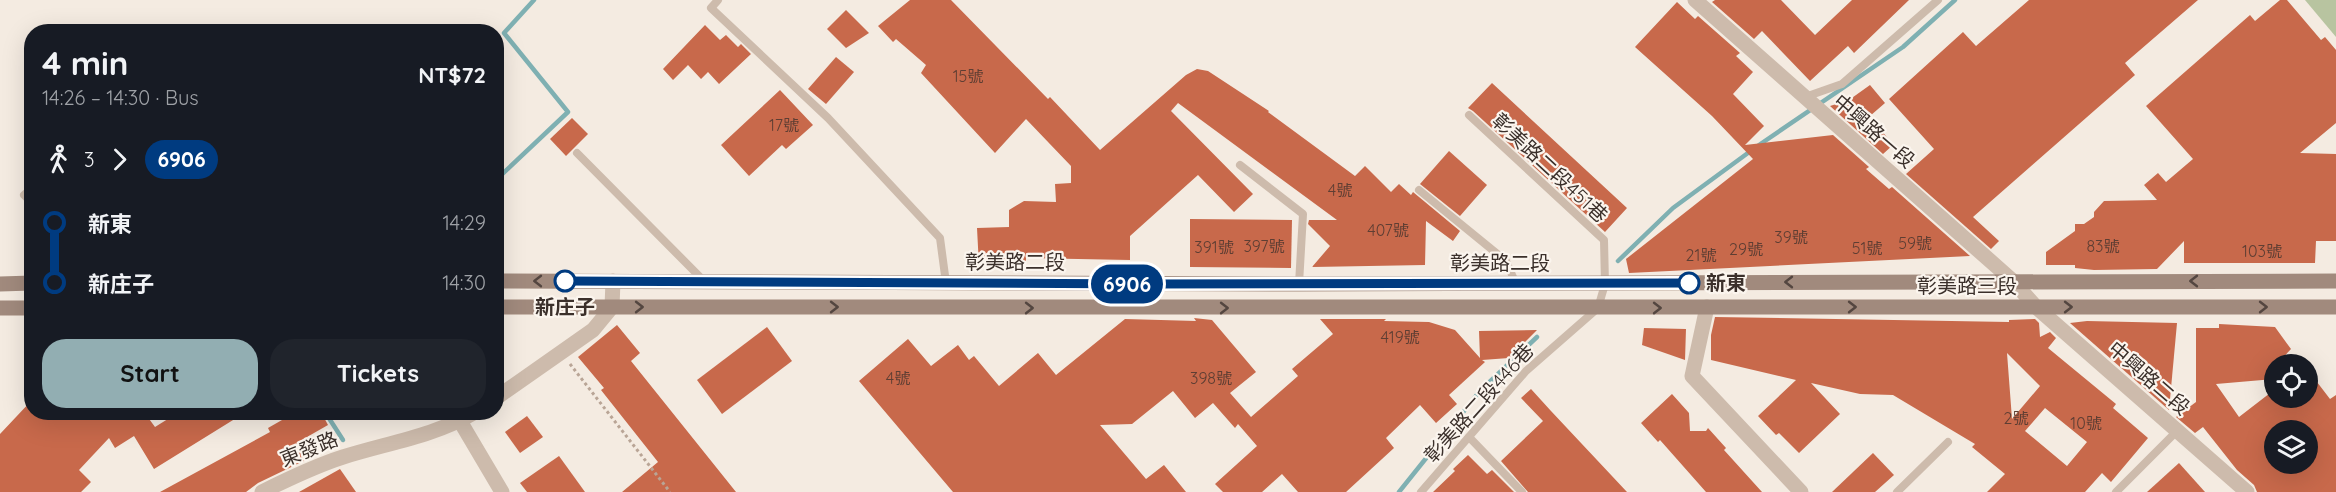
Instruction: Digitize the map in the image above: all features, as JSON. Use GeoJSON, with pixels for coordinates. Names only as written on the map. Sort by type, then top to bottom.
{"type":"FeatureCollection","features":[{"type":"Feature","properties":{"kind":"main road","name":"彰美路二段"},"geometry":{"type":"LineString","coordinates":[[504,281],[1605,284]]}},
{"type":"Feature","properties":{"kind":"main road","name":"彰美路三段"},"geometry":{"type":"LineString","coordinates":[[1605,284],[2336,281]]}},
{"type":"Feature","properties":{"kind":"main road"},"geometry":{"type":"LineString","coordinates":[[0,284],[24,283]]}},
{"type":"Feature","properties":{"kind":"main road"},"geometry":{"type":"LineString","coordinates":[[1098,308],[1100,284]]}},
{"type":"Feature","properties":{"kind":"main road"},"geometry":{"type":"LineString","coordinates":[[504,307],[1598,308]]}},
{"type":"Feature","properties":{"kind":"main road","name":"彰美路三段"},"geometry":{"type":"LineString","coordinates":[[1598,308],[2336,307]]}},
{"type":"Feature","properties":{"kind":"main road"},"geometry":{"type":"LineString","coordinates":[[0,308],[24,308]]}},
{"type":"Feature","properties":{"kind":"street","name":"中興路一段"},"geometry":{"type":"LineString","coordinates":[[1695,0],[2025,294]]}},
{"type":"Feature","properties":{"kind":"street"},"geometry":{"type":"LineString","coordinates":[[504,392],[593,330],[612,307],[613,281]]}},
{"type":"Feature","properties":{"kind":"street","name":"中興路二段"},"geometry":{"type":"LineString","coordinates":[[2025,294],[2036,307],[2247,492]]}},
{"type":"Feature","properties":{"kind":"street"},"geometry":{"type":"LineString","coordinates":[[1707,307],[1692,375],[1801,492]]}},
{"type":"Feature","properties":{"kind":"street","name":"東發路"},"geometry":{"type":"LineString","coordinates":[[262,492],[322,464],[463,420]]}},
{"type":"Feature","properties":{"kind":"street"},"geometry":{"type":"LineString","coordinates":[[460,422],[502,492]]}},
{"type":"Feature","properties":{"kind":"lane"},"geometry":{"type":"LineString","coordinates":[[718,0],[711,8],[828,118],[940,238],[946,283]]}},
{"type":"Feature","properties":{"kind":"lane"},"geometry":{"type":"LineString","coordinates":[[1804,98],[1842,84],[1938,0]]}},
{"type":"Feature","properties":{"kind":"lane","name":"彰美路二段451巷"},"geometry":{"type":"LineString","coordinates":[[1469,115],[1604,240],[1605,284]]}},
{"type":"Feature","properties":{"kind":"lane"},"geometry":{"type":"LineString","coordinates":[[577,153],[704,281]]}},
{"type":"Feature","properties":{"kind":"lane"},"geometry":{"type":"LineString","coordinates":[[1240,165],[1303,214],[1299,284]]}},
{"type":"Feature","properties":{"kind":"lane"},"geometry":{"type":"LineString","coordinates":[[1419,190],[1506,261],[1516,284]]}},
{"type":"Feature","properties":{"kind":"lane"},"geometry":{"type":"LineString","coordinates":[[1598,308],[1605,284]]}},
{"type":"Feature","properties":{"kind":"lane","name":"彰美路二段446巷"},"geometry":{"type":"LineString","coordinates":[[1420,492],[1526,371],[1598,308]]}},
{"type":"Feature","properties":{"kind":"lane"},"geometry":{"type":"LineString","coordinates":[[2116,492],[2177,431]]}},
{"type":"Feature","properties":{"kind":"lane"},"geometry":{"type":"LineString","coordinates":[[1469,437],[1522,492]]}},
{"type":"Feature","properties":{"kind":"lane"},"geometry":{"type":"LineString","coordinates":[[1897,492],[1948,442]]}},
{"type":"Feature","properties":{"kind":"path"},"geometry":{"type":"LineString","coordinates":[[561,353],[670,492]]}},
{"type":"Feature","properties":{"kind":"green space"},"geometry":{"type":"Polygon","coordinates":[[[2305,0],[2336,0],[2336,37],[2305,0]]]}},
{"type":"Feature","properties":{"kind":"building"},"geometry":{"type":"Polygon","coordinates":[[[910,0],[951,0],[1048,99],[1050,97],[1100,150],[1186,75],[1197,69],[1208,71],[1269,111],[1355,176],[1365,166],[1391,192],[1399,184],[1411,195],[1413,192],[1460,231],[1453,241],[1426,221],[1425,265],[1312,267],[1330,246],[1308,224],[1309,220],[1337,220],[1178,103],[1171,111],[1253,194],[1234,212],[1198,175],[1130,236],[1130,260],[1026,258],[1026,264],[1000,263],[1000,265],[979,266],[977,228],[1009,227],[1009,210],[1024,201],[1056,202],[1055,184],[1071,183],[1071,166],[1026,119],[995,153],[921,73],[926,65],[896,39],[893,42],[878,26],[910,0]]]}},
{"type":"Feature","properties":{"kind":"building"},"geometry":{"type":"Polygon","coordinates":[[[1715,0],[1781,0],[1815,35],[1852,0],[1909,0],[1854,53],[1848,46],[1810,81],[1762,31],[1754,39],[1712,2],[1715,0]]]}},
{"type":"Feature","properties":{"kind":"building"},"geometry":{"type":"Polygon","coordinates":[[[2029,0],[2198,0],[2125,63],[2135,75],[1973,217],[1999,241],[1991,249],[1906,174],[1934,149],[1889,99],[1963,32],[1976,46],[2029,0]]]}},
{"type":"Feature","properties":{"kind":"building"},"geometry":{"type":"Polygon","coordinates":[[[2280,0],[2287,0],[2321,40],[2325,37],[2336,50],[2336,123],[2300,153],[2336,154],[2336,241],[2316,241],[2315,263],[2184,263],[2184,241],[2157,269],[2094,270],[2075,268],[2075,265],[2046,265],[2046,252],[2075,231],[2075,224],[2084,224],[2094,217],[2094,212],[2104,201],[2157,200],[2144,185],[2158,173],[2166,182],[2193,159],[2146,106],[2250,15],[2255,21],[2280,0]]]}},
{"type":"Feature","properties":{"kind":"building"},"geometry":{"type":"Polygon","coordinates":[[[1677,2],[1695,19],[1698,16],[1740,53],[1736,56],[1753,72],[1733,94],[1764,126],[1745,145],[1833,135],[1869,167],[1866,169],[1889,189],[1892,187],[1970,256],[1629,273],[1626,259],[1753,159],[1712,116],[1635,47],[1677,2]]]}},
{"type":"Feature","properties":{"kind":"building"},"geometry":{"type":"Polygon","coordinates":[[[846,10],[869,33],[846,48],[827,29],[846,10]]]}},
{"type":"Feature","properties":{"kind":"building"},"geometry":{"type":"Polygon","coordinates":[[[705,25],[720,40],[726,35],[738,47],[741,44],[751,54],[719,84],[708,72],[701,79],[688,65],[673,80],[663,69],[705,25]]]}},
{"type":"Feature","properties":{"kind":"building"},"geometry":{"type":"Polygon","coordinates":[[[836,57],[854,72],[826,104],[808,89],[836,57]]]}},
{"type":"Feature","properties":{"kind":"building"},"geometry":{"type":"Polygon","coordinates":[[[1492,83],[1627,208],[1605,232],[1468,108],[1492,83]]]}},
{"type":"Feature","properties":{"kind":"building"},"geometry":{"type":"Polygon","coordinates":[[[1870,85],[1885,103],[1870,116],[1893,145],[1883,154],[1830,106],[1849,100],[1870,85]]]}},
{"type":"Feature","properties":{"kind":"building"},"geometry":{"type":"Polygon","coordinates":[[[780,90],[813,125],[786,149],[782,145],[749,176],[721,145],[780,90]]]}},
{"type":"Feature","properties":{"kind":"building"},"geometry":{"type":"Polygon","coordinates":[[[572,118],[588,134],[566,156],[550,139],[572,118]]]}},
{"type":"Feature","properties":{"kind":"building"},"geometry":{"type":"Polygon","coordinates":[[[1449,151],[1487,185],[1460,216],[1420,184],[1449,151]]]}},
{"type":"Feature","properties":{"kind":"building"},"geometry":{"type":"Polygon","coordinates":[[[1190,219],[1292,220],[1291,268],[1190,267],[1190,219]]]}},
{"type":"Feature","properties":{"kind":"building"},"geometry":{"type":"Polygon","coordinates":[[[1715,317],[2009,322],[2009,320],[2035,319],[2039,323],[2040,337],[2050,332],[2056,338],[2048,348],[2116,404],[2113,408],[2148,438],[2111,482],[2102,473],[2085,492],[1987,492],[2005,474],[1972,447],[1975,444],[1893,395],[1860,394],[1811,383],[1840,414],[1799,453],[1779,433],[1776,435],[1758,416],[1796,380],[1711,360],[1711,335],[1715,317]],[[2007,353],[2012,419],[2040,386],[2007,353]],[[2045,408],[2025,431],[2067,466],[2087,442],[2045,408]]]}},
{"type":"Feature","properties":{"kind":"building"},"geometry":{"type":"Polygon","coordinates":[[[1194,318],[1212,320],[1256,372],[1230,393],[1251,417],[1298,376],[1292,369],[1333,334],[1320,319],[1386,319],[1384,321],[1429,322],[1455,330],[1480,358],[1479,331],[1537,330],[1509,358],[1482,360],[1485,362],[1449,395],[1457,404],[1436,423],[1420,405],[1386,438],[1394,448],[1346,492],[1298,492],[1282,474],[1262,492],[1223,492],[1215,484],[1257,446],[1238,424],[1235,428],[1213,403],[1195,418],[1173,391],[1132,424],[1100,425],[1146,479],[1164,465],[1186,492],[953,492],[859,381],[908,339],[931,366],[958,345],[969,360],[974,356],[999,386],[1038,353],[1056,375],[1125,319],[1196,321],[1194,318]]]}},
{"type":"Feature","properties":{"kind":"building"},"geometry":{"type":"Polygon","coordinates":[[[2087,321],[2177,323],[2169,410],[2070,323],[2087,321]]]}},
{"type":"Feature","properties":{"kind":"building"},"geometry":{"type":"Polygon","coordinates":[[[2219,324],[2275,327],[2291,349],[2286,354],[2264,354],[2264,380],[2216,384],[2239,417],[2264,398],[2264,408],[2318,408],[2318,383],[2330,399],[2336,395],[2336,492],[2257,492],[2254,485],[2237,470],[2203,427],[2195,433],[2176,417],[2196,402],[2196,328],[2219,328],[2219,324]]]}},
{"type":"Feature","properties":{"kind":"building"},"geometry":{"type":"Polygon","coordinates":[[[617,325],[640,353],[631,361],[736,492],[622,492],[658,462],[601,390],[604,388],[578,357],[617,325]]]}},
{"type":"Feature","properties":{"kind":"building"},"geometry":{"type":"Polygon","coordinates":[[[767,327],[792,361],[722,414],[697,380],[767,327]]]}},
{"type":"Feature","properties":{"kind":"building"},"geometry":{"type":"Polygon","coordinates":[[[1644,328],[1686,329],[1685,360],[1642,345],[1644,328]]]}},
{"type":"Feature","properties":{"kind":"building"},"geometry":{"type":"Polygon","coordinates":[[[1531,389],[1627,492],[1528,492],[1501,461],[1543,421],[1521,398],[1531,389]]]}},
{"type":"Feature","properties":{"kind":"building"},"geometry":{"type":"Polygon","coordinates":[[[1672,394],[1689,413],[1690,431],[1706,431],[1708,428],[1726,448],[1724,450],[1762,492],[1706,492],[1660,440],[1658,442],[1641,423],[1672,394]]]}},
{"type":"Feature","properties":{"kind":"building"},"geometry":{"type":"Polygon","coordinates":[[[24,408],[24,420],[150,420],[155,427],[166,420],[233,420],[154,469],[134,436],[115,448],[109,438],[79,470],[91,482],[81,492],[0,492],[0,434],[24,408]]]}},
{"type":"Feature","properties":{"kind":"building"},"geometry":{"type":"Polygon","coordinates":[[[527,416],[543,437],[520,453],[505,432],[527,416]]]}},
{"type":"Feature","properties":{"kind":"building"},"geometry":{"type":"Polygon","coordinates":[[[282,420],[325,420],[328,425],[300,441],[310,458],[258,483],[246,492],[160,492],[270,432],[268,428],[282,420]]]}},
{"type":"Feature","properties":{"kind":"building"},"geometry":{"type":"Polygon","coordinates":[[[1873,453],[1894,475],[1875,492],[1832,492],[1873,453]]]}},
{"type":"Feature","properties":{"kind":"building"},"geometry":{"type":"Polygon","coordinates":[[[1468,455],[1487,474],[1492,470],[1514,492],[1433,492],[1468,455]]]}},
{"type":"Feature","properties":{"kind":"building"},"geometry":{"type":"Polygon","coordinates":[[[559,456],[585,492],[527,492],[520,483],[559,456]]]}},
{"type":"Feature","properties":{"kind":"building"},"geometry":{"type":"Polygon","coordinates":[[[2179,463],[2205,492],[2147,492],[2179,463]]]}},
{"type":"Feature","properties":{"kind":"building"},"geometry":{"type":"Polygon","coordinates":[[[340,469],[356,492],[299,492],[340,469]]]}},
{"type":"Feature","properties":{"kind":"waterway"},"geometry":{"type":"LineString","coordinates":[[504,33],[534,0]]}},
{"type":"Feature","properties":{"kind":"waterway"},"geometry":{"type":"LineString","coordinates":[[1759,145],[1903,47],[1955,0]]}},
{"type":"Feature","properties":{"kind":"waterway"},"geometry":{"type":"LineString","coordinates":[[504,33],[568,112],[504,172]]}},
{"type":"Feature","properties":{"kind":"waterway"},"geometry":{"type":"LineString","coordinates":[[1618,261],[1673,208],[1752,150]]}},
{"type":"Feature","properties":{"kind":"waterway"},"geometry":{"type":"LineString","coordinates":[[1399,492],[1480,391],[1537,337]]}},
{"type":"Feature","properties":{"kind":"waterway"},"geometry":{"type":"LineString","coordinates":[[330,420],[343,440]]}},
{"type":"Feature","properties":{"kind":"bus line","name":"6906"},"geometry":{"type":"LineString","coordinates":[[565,281],[1151,284],[1689,283]]}},
{"type":"Feature","properties":{"kind":"place","name":"新庄子"},"geometry":{"type":"Point","coordinates":[565,281]}},
{"type":"Feature","properties":{"kind":"place","name":"新東"},"geometry":{"type":"Point","coordinates":[1689,283]}}]}
